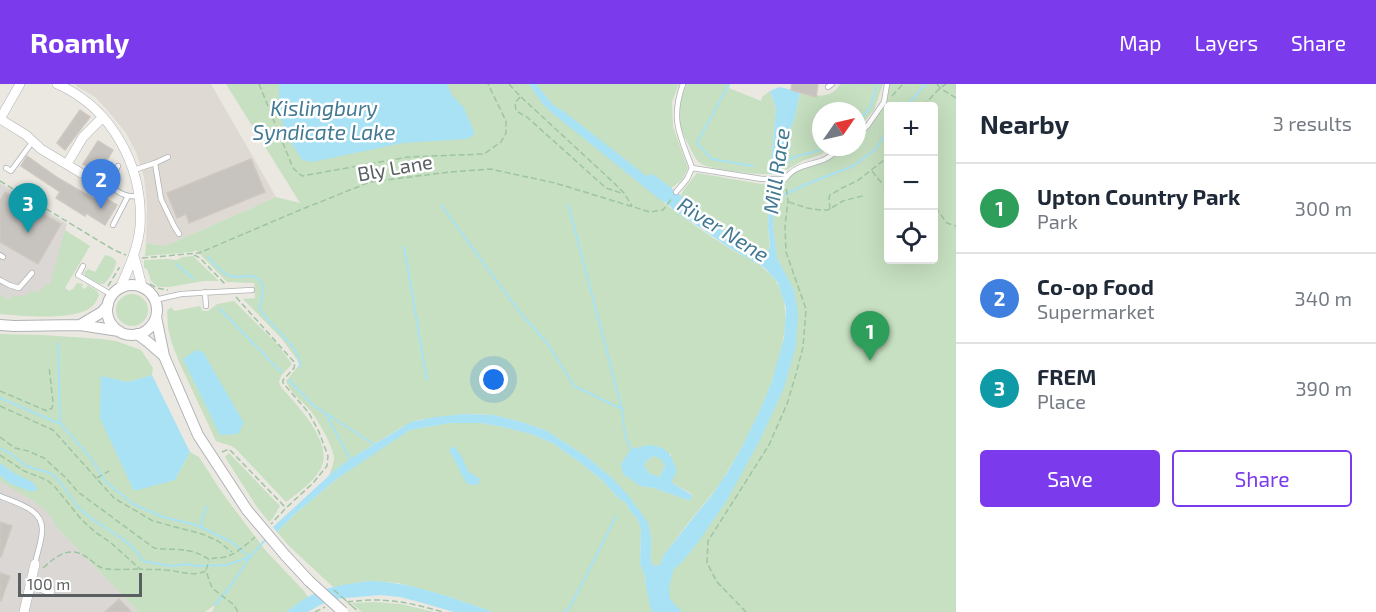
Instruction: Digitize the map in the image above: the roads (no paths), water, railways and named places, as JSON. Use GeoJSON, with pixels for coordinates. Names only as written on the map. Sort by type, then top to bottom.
{"type":"FeatureCollection","features":[{"type":"Feature","properties":{"kind":"street"},"geometry":{"type":"LineString","coordinates":[[20,84],[0,119],[33,141],[40,149],[81,172]]}},
{"type":"Feature","properties":{"kind":"street"},"geometry":{"type":"LineString","coordinates":[[63,85],[94,108],[119,138],[134,170],[139,196],[140,227],[134,256],[102,312],[80,325]]}},
{"type":"Feature","properties":{"kind":"street"},"geometry":{"type":"LineString","coordinates":[[67,164],[83,137],[103,117]]}},
{"type":"Feature","properties":{"kind":"street"},"geometry":{"type":"LineString","coordinates":[[134,256],[142,286]]}},
{"type":"Feature","properties":{"kind":"street"},"geometry":{"type":"LineString","coordinates":[[119,331],[108,317],[113,296],[127,286],[142,286],[155,300],[164,356],[198,435],[247,510],[285,555],[309,581],[346,607]]}},
{"type":"Feature","properties":{"kind":"street"},"geometry":{"type":"LineString","coordinates":[[0,325],[80,325],[137,334],[152,325],[156,317]]}},
{"type":"Feature","properties":{"kind":"street"},"geometry":{"type":"LineString","coordinates":[[137,334],[164,356]]}},
{"type":"Feature","properties":{"kind":"street"},"geometry":{"type":"LineString","coordinates":[[24,612],[34,567]]}},
{"type":"Feature","properties":{"kind":"street"},"geometry":{"type":"LineString","coordinates":[[30,583],[50,591]]}},
{"type":"Feature","properties":{"kind":"lane"},"geometry":{"type":"LineString","coordinates":[[676,192],[687,179],[692,168],[676,124],[677,100],[683,84]]}},
{"type":"Feature","properties":{"kind":"lane"},"geometry":{"type":"LineString","coordinates":[[866,127],[884,102],[887,84]]}},
{"type":"Feature","properties":{"kind":"lane"},"geometry":{"type":"LineString","coordinates":[[6,168],[11,171],[33,141]]}},
{"type":"Feature","properties":{"kind":"lane"},"geometry":{"type":"LineString","coordinates":[[692,168],[762,179],[785,179],[801,166],[829,156]]}},
{"type":"Feature","properties":{"kind":"lane"},"geometry":{"type":"LineString","coordinates":[[134,170],[168,158]]}},
{"type":"Feature","properties":{"kind":"lane"},"geometry":{"type":"LineString","coordinates":[[155,163],[162,199],[179,234]]}},
{"type":"Feature","properties":{"kind":"lane"},"geometry":{"type":"LineString","coordinates":[[108,184],[118,166]]}},
{"type":"Feature","properties":{"kind":"lane"},"geometry":{"type":"LineString","coordinates":[[81,172],[98,183],[108,184],[122,195],[139,196]]}},
{"type":"Feature","properties":{"kind":"lane"},"geometry":{"type":"LineString","coordinates":[[113,225],[128,196]]}},
{"type":"Feature","properties":{"kind":"lane"},"geometry":{"type":"LineString","coordinates":[[83,266],[78,274],[113,296]]}},
{"type":"Feature","properties":{"kind":"lane"},"geometry":{"type":"LineString","coordinates":[[0,280],[20,288],[32,273]]}},
{"type":"Feature","properties":{"kind":"lane"},"geometry":{"type":"LineString","coordinates":[[155,300],[181,294],[252,290]]}},
{"type":"Feature","properties":{"kind":"lane"},"geometry":{"type":"LineString","coordinates":[[205,292],[206,306]]}},
{"type":"Feature","properties":{"kind":"lane"},"geometry":{"type":"LineString","coordinates":[[0,496],[36,513],[42,523],[43,532],[34,567]]}},
{"type":"Feature","properties":{"kind":"water","name":"Kislingbury Syndicate Lake"},"geometry":{"type":"Polygon","coordinates":[[[279,84],[447,84],[452,95],[464,108],[475,134],[467,139],[403,143],[312,162],[302,160],[289,139],[276,106],[279,99],[279,84]]]}},
{"type":"Feature","properties":{"kind":"water"},"geometry":{"type":"Polygon","coordinates":[[[529,84],[536,84],[554,106],[653,181],[663,188],[670,189],[663,202],[551,112],[529,84]]]}},
{"type":"Feature","properties":{"kind":"water"},"geometry":{"type":"Polygon","coordinates":[[[780,87],[800,92],[794,121],[785,141],[776,174],[770,174],[776,108],[770,91],[780,87]]]}},
{"type":"Feature","properties":{"kind":"water"},"geometry":{"type":"Polygon","coordinates":[[[770,183],[775,183],[773,225],[777,258],[794,290],[798,314],[796,346],[784,388],[759,442],[727,500],[699,541],[674,569],[669,587],[670,599],[682,612],[653,612],[651,610],[640,563],[641,529],[637,518],[626,503],[617,497],[604,482],[554,444],[531,434],[503,427],[480,423],[450,423],[410,430],[338,478],[277,532],[273,527],[335,470],[411,422],[465,414],[494,415],[547,431],[587,457],[611,477],[648,522],[651,537],[651,560],[653,566],[660,565],[663,556],[712,495],[743,445],[772,381],[784,338],[786,308],[778,283],[765,268],[730,248],[672,209],[679,199],[743,244],[759,251],[769,251],[770,183]]]}},
{"type":"Feature","properties":{"kind":"water"},"geometry":{"type":"Polygon","coordinates":[[[196,350],[203,352],[244,423],[238,434],[220,435],[183,359],[196,350]]]}},
{"type":"Feature","properties":{"kind":"water"},"geometry":{"type":"Polygon","coordinates":[[[152,375],[190,452],[175,480],[134,491],[100,418],[101,376],[128,382],[152,375]]]}},
{"type":"Feature","properties":{"kind":"water"},"geometry":{"type":"Polygon","coordinates":[[[649,445],[668,452],[677,471],[671,482],[692,495],[690,501],[654,488],[640,486],[623,474],[621,464],[631,449],[649,445]],[[654,456],[647,460],[644,465],[649,473],[659,477],[665,466],[661,459],[654,456]]]}},
{"type":"Feature","properties":{"kind":"water"},"geometry":{"type":"Polygon","coordinates":[[[454,446],[468,471],[480,479],[478,485],[467,484],[449,450],[454,446]]]}},
{"type":"Feature","properties":{"kind":"water"},"geometry":{"type":"Polygon","coordinates":[[[0,463],[32,482],[38,489],[32,492],[9,483],[0,475],[0,463]]]}},
{"type":"Feature","properties":{"kind":"water"},"geometry":{"type":"Polygon","coordinates":[[[369,581],[417,588],[493,612],[454,612],[400,597],[380,595],[336,599],[308,612],[286,612],[321,591],[369,581]]]}},
{"type":"Feature","properties":{"kind":"waterway"},"geometry":{"type":"LineString","coordinates":[[729,84],[697,143],[712,159],[753,166]]}},
{"type":"Feature","properties":{"kind":"waterway"},"geometry":{"type":"LineString","coordinates":[[866,112],[870,108],[877,84]]}},
{"type":"Feature","properties":{"kind":"waterway"},"geometry":{"type":"LineString","coordinates":[[910,102],[926,84]]}},
{"type":"Feature","properties":{"kind":"waterway","name":"Mill Race"},"geometry":{"type":"LineString","coordinates":[[773,200],[853,166],[875,150],[884,136]]}},
{"type":"Feature","properties":{"kind":"waterway","name":"Mill Race"},"geometry":{"type":"LineString","coordinates":[[775,169],[781,168],[796,156],[812,152]]}},
{"type":"Feature","properties":{"kind":"waterway","name":"River Nene"},"geometry":{"type":"LineString","coordinates":[[651,182],[691,213]]}},
{"type":"Feature","properties":{"kind":"waterway"},"geometry":{"type":"LineString","coordinates":[[568,204],[622,409],[625,435],[631,449]]}},
{"type":"Feature","properties":{"kind":"waterway"},"geometry":{"type":"LineString","coordinates":[[441,205],[521,314],[548,344],[574,386],[622,409]]}},
{"type":"Feature","properties":{"kind":"waterway"},"geometry":{"type":"LineString","coordinates":[[404,247],[427,380]]}},
{"type":"Feature","properties":{"kind":"waterway"},"geometry":{"type":"LineString","coordinates":[[208,257],[227,275],[250,276],[260,280],[263,293],[259,308],[291,344],[299,359],[300,367]]}},
{"type":"Feature","properties":{"kind":"waterway"},"geometry":{"type":"LineString","coordinates":[[176,264],[193,278]]}},
{"type":"Feature","properties":{"kind":"waterway"},"geometry":{"type":"LineString","coordinates":[[219,308],[281,372]]}},
{"type":"Feature","properties":{"kind":"waterway"},"geometry":{"type":"LineString","coordinates":[[58,343],[60,423],[90,457],[106,482],[133,504],[163,517],[196,525],[230,541],[250,557]]}},
{"type":"Feature","properties":{"kind":"waterway"},"geometry":{"type":"LineString","coordinates":[[289,380],[313,405],[375,445]]}},
{"type":"Feature","properties":{"kind":"waterway"},"geometry":{"type":"LineString","coordinates":[[0,398],[58,423]]}},
{"type":"Feature","properties":{"kind":"waterway"},"geometry":{"type":"LineString","coordinates":[[326,415],[351,460]]}},
{"type":"Feature","properties":{"kind":"waterway"},"geometry":{"type":"LineString","coordinates":[[0,448],[27,466],[53,475],[79,508],[130,545],[143,561],[170,566],[226,565],[250,557]]}},
{"type":"Feature","properties":{"kind":"waterway"},"geometry":{"type":"LineString","coordinates":[[201,527],[207,507]]}},
{"type":"Feature","properties":{"kind":"waterway"},"geometry":{"type":"LineString","coordinates":[[564,612],[570,607],[616,516]]}},
{"type":"Feature","properties":{"kind":"waterway"},"geometry":{"type":"LineString","coordinates":[[215,605],[266,539]]}},
{"type":"Feature","properties":{"kind":"place","name":"Co-op Food"},"geometry":{"type":"Point","coordinates":[101,209]}},
{"type":"Feature","properties":{"kind":"place","name":"FREM"},"geometry":{"type":"Point","coordinates":[28,233]}},
{"type":"Feature","properties":{"kind":"place","name":"Upton Country Park"},"geometry":{"type":"Point","coordinates":[870,361]}}]}
